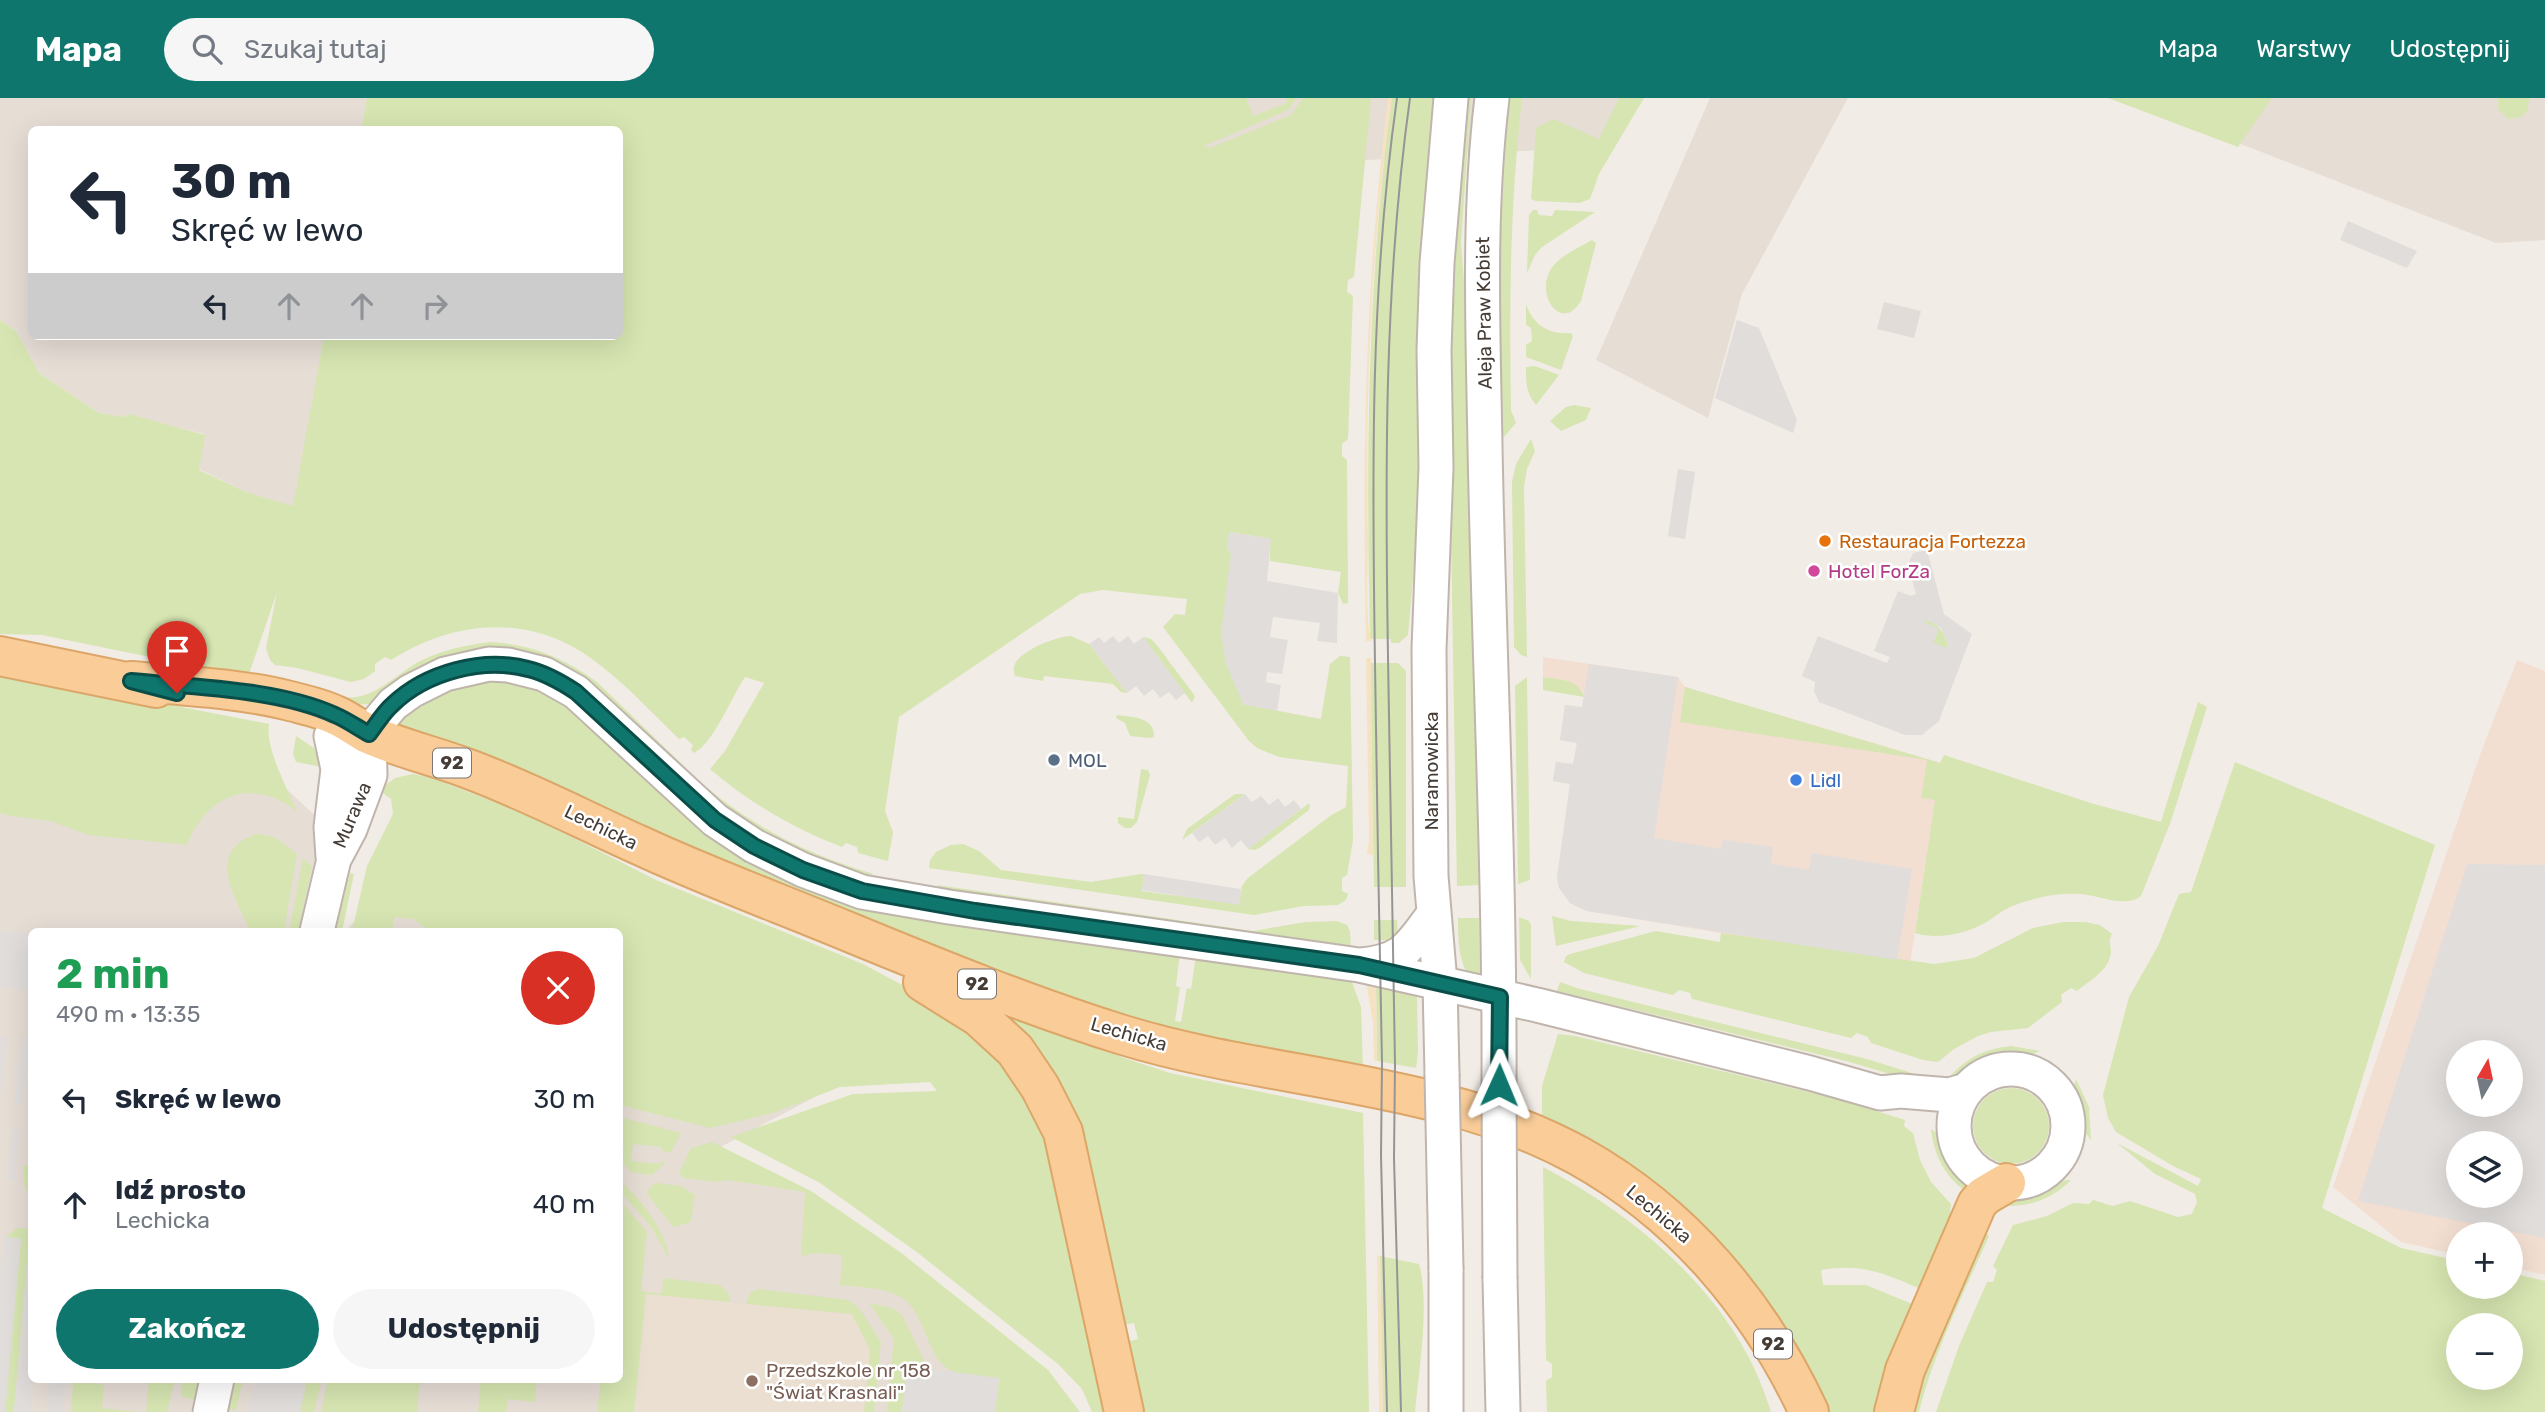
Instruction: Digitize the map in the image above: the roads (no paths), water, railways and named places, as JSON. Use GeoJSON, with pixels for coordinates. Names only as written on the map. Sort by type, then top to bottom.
{"type":"FeatureCollection","features":[{"type":"Feature","properties":{"kind":"main road","name":"Lechicka"},"geometry":{"type":"LineString","coordinates":[[0,656],[131,681],[254,694],[335,714],[369,734],[535,795],[640,846],[999,993],[1125,1035],[1255,1066],[1415,1097],[1505,1123],[1550,1141],[1618,1181],[1678,1228],[1729,1280],[1783,1358],[1809,1412]]}},
{"type":"Feature","properties":{"kind":"main road","name":"Lechicka"},"geometry":{"type":"LineString","coordinates":[[131,681],[334,752],[369,734]]}},
{"type":"Feature","properties":{"kind":"main road"},"geometry":{"type":"LineString","coordinates":[[832,925],[979,1017],[1015,1050],[1040,1087],[1063,1132],[1069,1154],[1124,1412]]}},
{"type":"Feature","properties":{"kind":"main road"},"geometry":{"type":"LineString","coordinates":[[1894,1412],[1905,1370],[1977,1204],[1984,1196],[2006,1183]]}},
{"type":"Feature","properties":{"kind":"main road"},"geometry":{"type":"LineString","coordinates":[[1729,1280],[1783,1412]]}},
{"type":"Feature","properties":{"kind":"street","name":"Naramowicka"},"geometry":{"type":"LineString","coordinates":[[1446,1412],[1440,984],[1431,876],[1430,649],[1436,468],[1434,350],[1437,263],[1451,98]]}},
{"type":"Feature","properties":{"kind":"street","name":"Aleja Praw Kobiet"},"geometry":{"type":"LineString","coordinates":[[1492,98],[1483,218],[1487,528],[1500,997]]}},
{"type":"Feature","properties":{"kind":"street"},"geometry":{"type":"LineString","coordinates":[[369,734],[393,704],[428,681],[445,674],[489,664],[528,669],[559,681],[576,692],[682,790],[754,846],[803,870],[854,889],[962,909],[1359,965],[1500,997],[1880,1093],[1901,1091],[1949,1095],[1967,1090]]}},
{"type":"Feature","properties":{"kind":"street","name":"Murawa"},"geometry":{"type":"LineString","coordinates":[[318,928],[334,859],[350,828],[370,775],[369,734]]}},
{"type":"Feature","properties":{"kind":"street","name":"Murawa"},"geometry":{"type":"LineString","coordinates":[[334,752],[331,827],[334,859]]}},
{"type":"Feature","properties":{"kind":"street"},"geometry":{"type":"LineString","coordinates":[[1359,965],[1380,964],[1405,952],[1434,914]]}},
{"type":"Feature","properties":{"kind":"street"},"geometry":{"type":"LineString","coordinates":[[1500,997],[1503,1412]]}},
{"type":"Feature","properties":{"kind":"street"},"geometry":{"type":"LineString","coordinates":[[2016,1069],[2039,1077],[2061,1098],[2068,1120],[2069,1132],[2060,1155],[2045,1172],[2033,1179],[2006,1183],[1980,1174],[1961,1154],[1954,1131],[1958,1104],[1967,1090],[1989,1073],[2016,1069]]}},
{"type":"Feature","properties":{"kind":"street"},"geometry":{"type":"LineString","coordinates":[[1880,1093],[1896,1109],[1927,1117],[1954,1131]]}},
{"type":"Feature","properties":{"kind":"street"},"geometry":{"type":"LineString","coordinates":[[210,1412],[216,1383]]}},
{"type":"Feature","properties":{"kind":"tram line"},"geometry":{"type":"LineString","coordinates":[[1387,1412],[1381,1155],[1374,451],[1377,310],[1388,169],[1397,98]]}},
{"type":"Feature","properties":{"kind":"tram line"},"geometry":{"type":"LineString","coordinates":[[1401,1412],[1394,1158],[1387,447],[1395,238],[1410,98]]}},
{"type":"Feature","properties":{"kind":"place","name":"Restauracja Fortezza"},"geometry":{"type":"Point","coordinates":[1825,541]}},
{"type":"Feature","properties":{"kind":"place","name":"Hotel ForZa"},"geometry":{"type":"Point","coordinates":[1814,571]}},
{"type":"Feature","properties":{"kind":"place","name":"MOL"},"geometry":{"type":"Point","coordinates":[1054,760]}},
{"type":"Feature","properties":{"kind":"place","name":"Lidl"},"geometry":{"type":"Point","coordinates":[1796,780]}},
{"type":"Feature","properties":{"kind":"place","name":"Przedszkole nr 158 \"Świat Krasnali\""},"geometry":{"type":"Point","coordinates":[752,1381]}}]}
